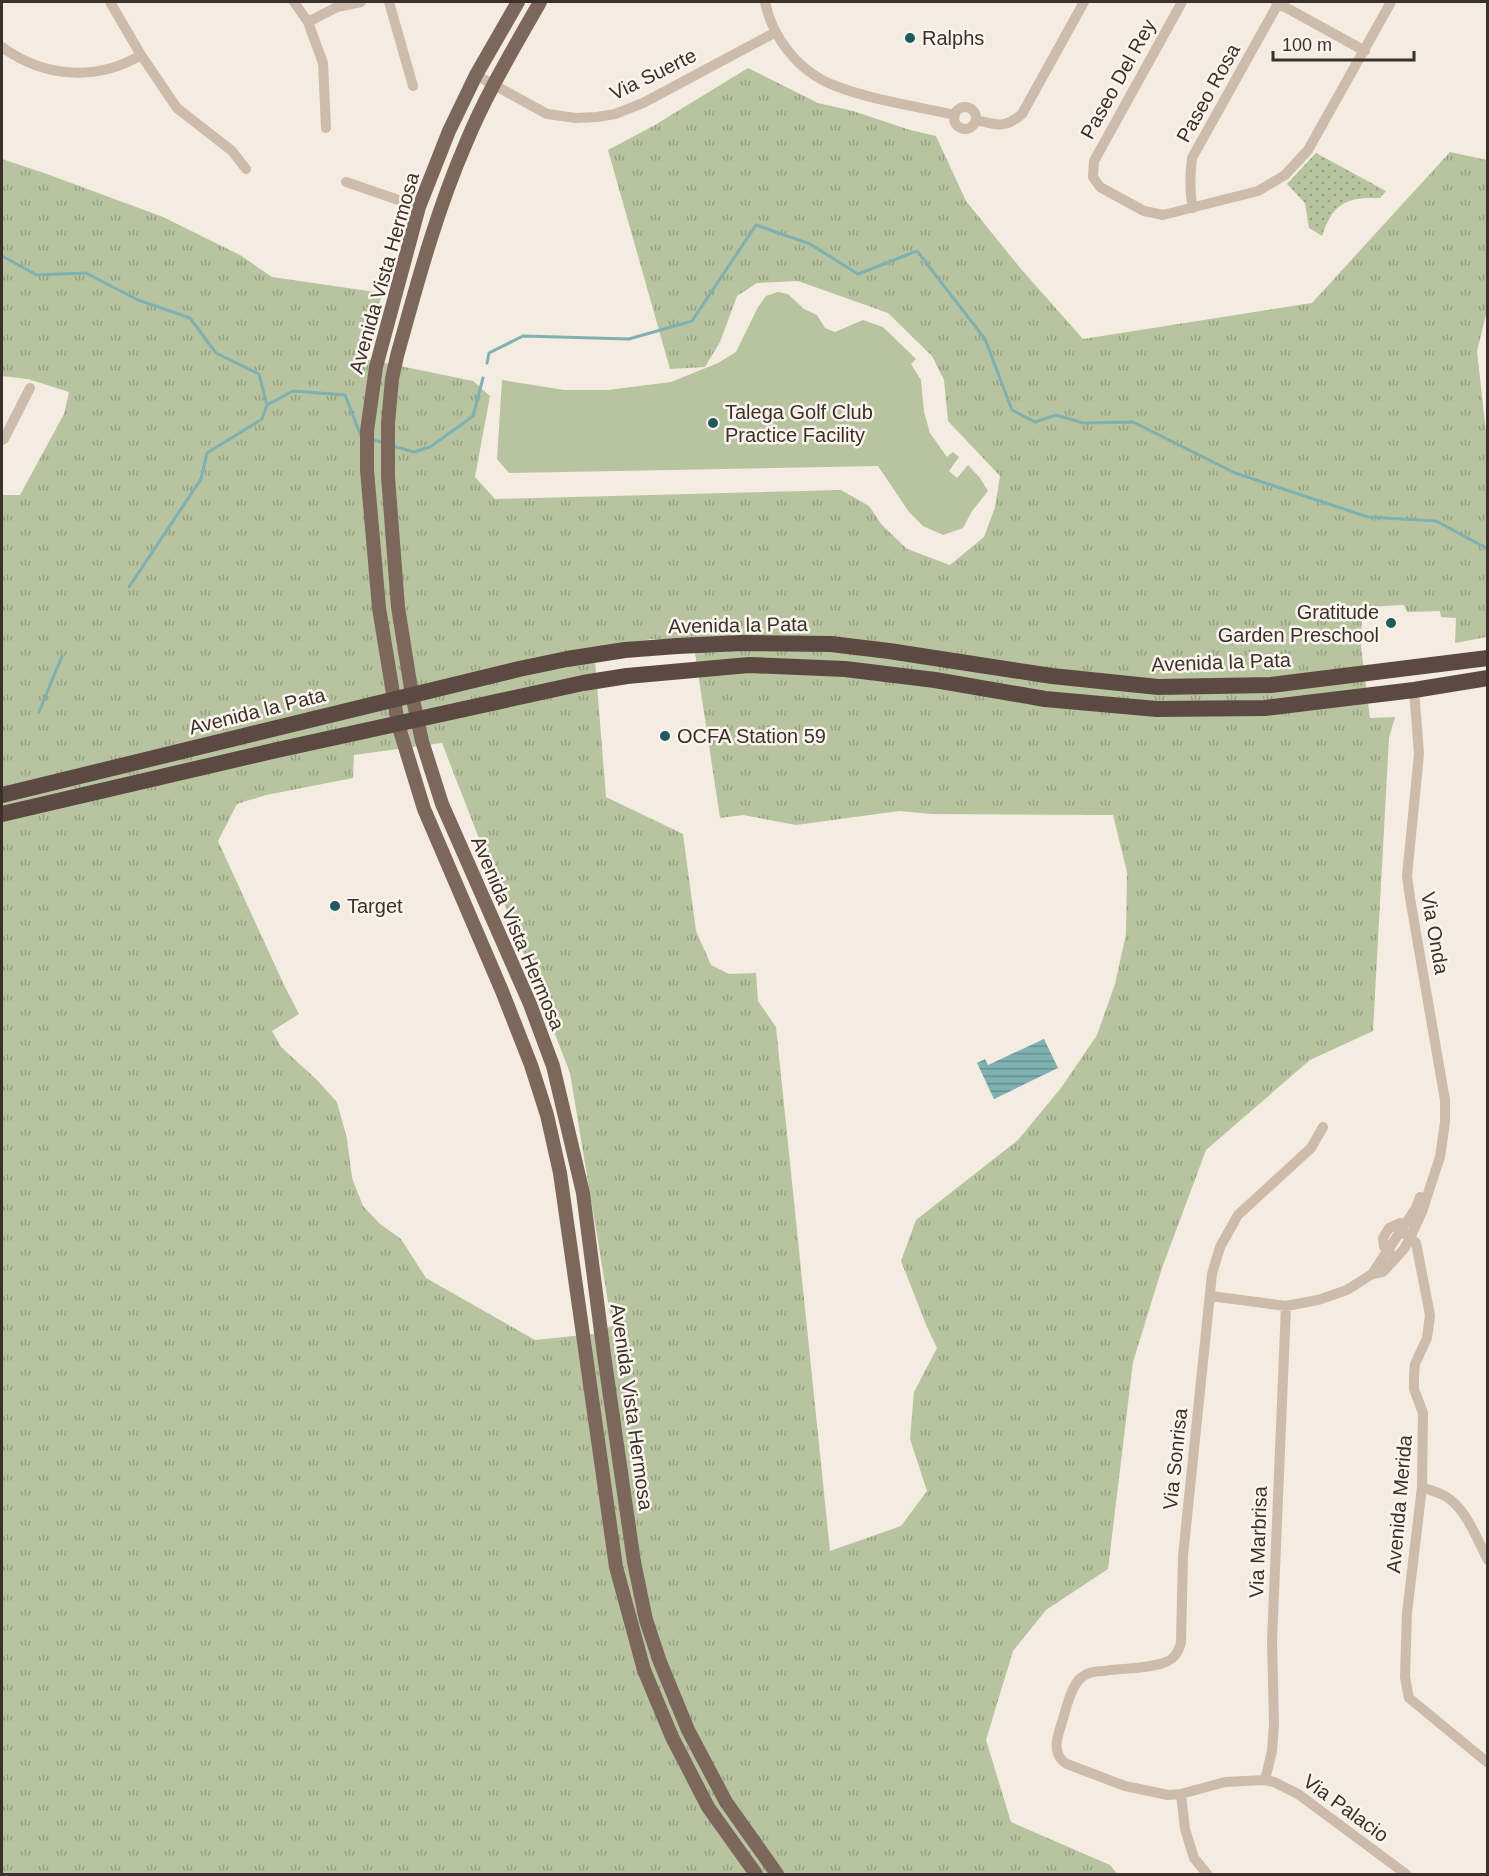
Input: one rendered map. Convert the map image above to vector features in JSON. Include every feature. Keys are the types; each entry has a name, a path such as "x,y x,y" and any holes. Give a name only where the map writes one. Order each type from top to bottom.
{"highway":[{"name":"Avenida la Pata","path":"2,795 393,699 567,659 637,649 742,643 831,644 1052,676 1158,687 1271,685 1488,658"},
{"path":"1414,690 1419,677 1444,674 1446,663"},
{"name":"Avenida la Pata","path":"2,814 277,750 605,678 749,665 845,669 935,680 1045,699 1157,709 1265,708 1414,690 1488,678"}],"main road":[{"name":"Avenida Vista Hermosa","path":"518,2 476,75 448,131 419,207 376,367 368,431 367,470 379,608 398,724 424,809 502,991 531,1065 547,1115 560,1173 616,1567 644,1670 672,1737 708,1807 756,1875"},
{"name":"Avenida Vista Hermosa","path":"540,2 466,141 438,214 392,379 388,423 388,477 398,607 417,720 442,804 530,1004 553,1066 583,1193 634,1562 646,1620 660,1662 688,1730 726,1802 777,1875"}],"street":[{"path":"110,2 141,55 177,108 232,151 246,169"},
{"path":"294,2 308,22 322,63 326,128"},
{"path":"308,22 337,7 361,2"},
{"path":"389,2 412,86"},
{"path":"765,2 768,17 781,43 804,68 831,84 955,115 963,108 970,108 975,113 976,120 998,125 1012,123 1022,114 1084,2"},
{"name":"Paseo Del Rey","path":"1182,2 1094,161 1093,177 1100,187 1144,210 1163,215 1193,208"},
{"path":"1278,2 1365,51"},
{"name":"Paseo Rosa","path":"1193,208 1190,196 1192,158 1278,2"},
{"path":"1193,208 1258,191 1285,175 1308,150 1391,2"},
{"name":"Via Suerte","path":"476,75 547,114 576,118 597,117 615,114 643,103 776,32"},
{"path":"2,47 35,66 56,72 101,71 126,64 141,55"},
{"path":"346,182 419,207"},
{"path":"2,440 30,387"},
{"path":"2,417 14,420"},
{"name":"Via Onda","path":"1211,1296 1286,1306 1318,1300 1347,1290 1372,1274 1383,1272 1398,1257 1422,1212 1440,1157 1445,1122 1445,1100 1407,876 1419,753 1414,690"},
{"name":"Via Sonrisa","path":"1057,1753 1057,1738 1074,1687 1082,1677 1094,1672 1169,1661 1178,1652 1181,1643 1183,1556 1212,1274 1220,1247 1238,1215 1311,1148 1323,1127"},
{"name":"Via Onda","path":"1372,1274 1397,1228 1416,1208 1424,1188 1432,1180"},
{"path":"1397,1228 1410,1238"},
{"name":"Avenida Merida","path":"1410,1238 1416,1243 1430,1316 1427,1338 1415,1364 1414,1376 1414,1389 1423,1413 1422,1487 1407,1612 1405,1677 1409,1698 1488,1763"},
{"path":"1387,1250 1398,1257"},
{"name":"Via Marbrisa","path":"1265,1780 1272,1751 1274,1724 1272,1641 1286,1306"},
{"path":"1422,1487 1445,1496 1456,1506 1465,1516 1488,1560"},
{"name":"Via Palacio","path":"1057,1753 1060,1759 1067,1764 1125,1786 1168,1795 1181,1794 1225,1782 1265,1780 1274,1782 1299,1794 1407,1875"},
{"path":"1181,1794 1185,1829 1194,1858 1207,1875"}],"green space":[{"path":"748,68 818,103 936,136 966,201 1021,269 1083,339 1312,303 1450,152 1487,160 1487,311 1477,351 1488,450 1487,637 1455,643 1456,618 1441,617 1440,611 1407,612 1404,605 1362,607 1361,647 1370,718 1395,717 1389,738 1373,1031 1310,1060 1206,1150 1162,1268 1133,1362 1108,1569 1046,1610 1013,1651 986,1740 1011,1822 1110,1865 1117,1874 2,1874 2,495 20,495 64,414 69,392 28,379 2,376 2,159 163,217 240,255 272,277 382,293 366,359 473,381 490,396 475,477 495,499 841,490 869,506 882,525 907,549 950,565 984,537 995,507 1000,476 948,421 944,380 932,356 888,313 798,281 757,283 737,296 720,342 705,367 670,369 608,150 655,125","holes":["652,639 693,640 720,818 743,815 796,825 899,811 932,814 1113,815 1127,872 1126,934 1115,984 1097,1035 1061,1088 1018,1140 916,1220 901,1261 937,1348 914,1392 910,1439 927,1491 901,1526 830,1551 776,1027 758,1001 756,973 729,974 711,965 696,931 683,834 606,797 594,648","442,743 570,1073 612,1326 593,1334 535,1340 426,1278 401,1239 380,1224 363,1206 352,1178 347,1139 337,1102 281,1047 272,1031 299,1014 218,841 237,804 266,795 353,778 354,755"]},
{"path":"1316,153 1386,191 1380,198 1358,199 1342,204 1331,216 1322,236 1309,228 1305,203 1287,184"},
{"name":"Talega Golf Club Practice Facility","path":"778,292 788,294 804,309 817,315 825,328 835,332 863,320 883,327 916,359 911,364 921,380 924,412 930,433 947,457 953,452 959,457 949,471 957,478 968,465 988,491 972,511 963,528 943,535 923,526 909,512 878,466 509,473 497,459 502,380 564,390 608,390 671,382 718,363 736,352 758,307 766,296"}],"water":[{"path":"1044,1039 1058,1068 994,1099 977,1063 985,1059 988,1065"}],"waterway":[{"path":"487,363 489,353 523,336 629,339 692,321 756,225 810,244 858,274 917,251 985,339 1012,410 1035,422 1056,415 1083,423 1133,422 1235,473 1368,517 1436,521 1488,549"},
{"path":"2,256 37,275 86,273 138,300 190,318 216,353 259,374 267,405 293,391 345,395 361,436"},
{"path":"393,446 414,452 430,447 473,416 483,378"},
{"path":"129,587 201,479 207,453 262,419 267,405"},
{"path":"370,439 384,443"},
{"path":"39,712 62,656"}],"place":[{"name":"Ralphs","path":"910,38"},
{"name":"Talega Golf Club Practice Facility","path":"713,423"},
{"name":"Gratitude Garden Preschool","path":"1391,623"},
{"name":"OCFA Station 59","path":"665,736"},
{"name":"Target","path":"335,906"}]}
